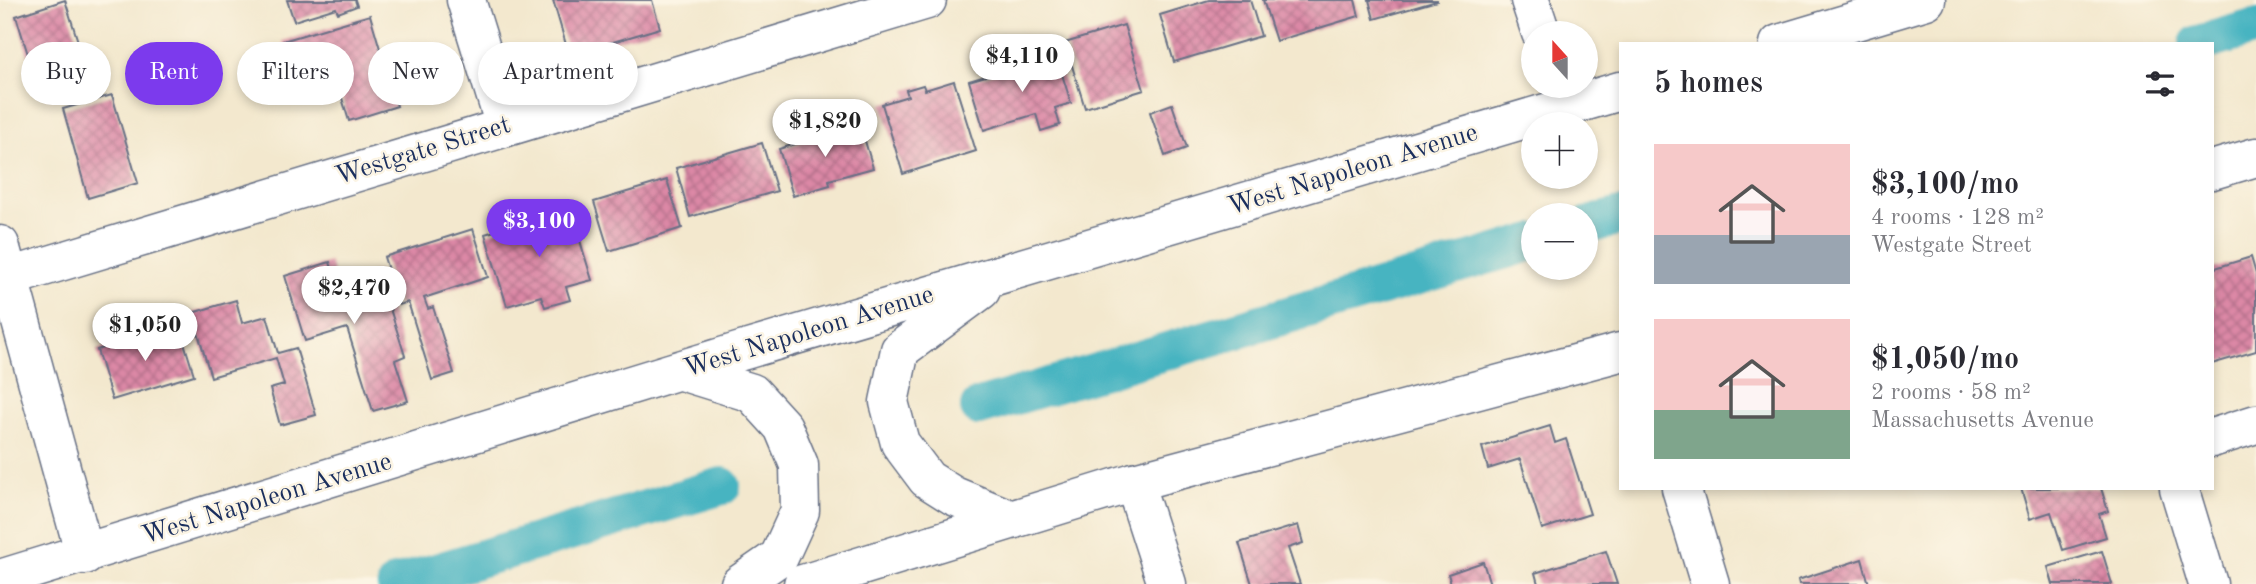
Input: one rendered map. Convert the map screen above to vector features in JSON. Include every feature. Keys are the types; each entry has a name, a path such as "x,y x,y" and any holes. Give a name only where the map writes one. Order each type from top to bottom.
{"main road":[{"path":"466,0 505,127"},
{"name":"Westgate Street","path":"3,267 505,127 927,0"},
{"path":"1530,0 1537,21"},
{"path":"1786,42 1926,0"},
{"name":"West Napoleon Avenue","path":"1598,93 1619,91"},
{"name":"West Napoleon Avenue","path":"0,579 1002,274 1556,98"},
{"path":"2214,169 2256,157"},
{"path":"3,267 85,555"},
{"path":"1002,274 900,350 889,402 900,443 927,479 954,496 1012,520"},
{"path":"803,584 1134,482 1619,352"},
{"path":"681,371 752,393 783,427 799,465 800,511 779,557 740,584"},
{"path":"2214,437 2256,424"},
{"path":"1134,482 1167,584"},
{"path":"1682,490 1710,584"},
{"path":"2180,490 2208,584"}],"building":[{"path":"65,0 78,42 24,42 16,16"},
{"path":"287,0 355,0 357,6 338,13 336,8 294,21"},
{"path":"553,0 652,0 660,28 613,42 565,42"},
{"path":"1209,0 1250,0 1261,36 1174,62 1160,15"},
{"path":"1263,0 1355,0 1359,16 1276,41"},
{"path":"1369,0 1437,0 1437,1 1374,19"},
{"path":"370,15 378,42 368,42 368,105 397,106 349,121 344,105 354,105 354,42 283,41"},
{"path":"1124,25 1144,90 1085,108 1065,43"},
{"path":"1056,55 1071,103 1055,108 1060,125 1041,131 1036,114 984,130 969,81"},
{"path":"954,81 976,151 903,174 882,104 908,96 906,90 923,85 925,90"},
{"path":"111,95 138,183 88,198 63,109 77,105 111,105"},
{"path":"1172,104 1187,148 1165,156 1150,112"},
{"path":"860,124 873,168 829,180 830,185 793,196 779,149"},
{"path":"762,143 777,191 690,217 676,168"},
{"path":"667,180 682,228 609,251 594,202"},
{"path":"570,208 592,280 566,287 570,300 545,307 541,296 507,306 485,234"},
{"path":"473,229 488,277 424,298 428,309 433,307 454,373 432,380 408,302 399,305 384,257"},
{"path":"2251,257 2256,274 2256,351 2214,363 2215,305 2214,268"},
{"path":"330,262 337,285 378,271 405,356 395,360 408,401 373,411 347,328 305,341 285,276"},
{"path":"236,300 242,323 267,316 278,353 296,348 316,415 280,425 270,389 284,385 276,358 211,377 192,313"},
{"path":"179,326 194,375 112,400 97,350"},
{"path":"1550,426 1555,443 1566,439 1590,514 1542,529 1520,459 1488,469 1482,447"},
{"path":"2022,490 2102,490 2108,511 2099,514 2106,537 2063,550 2051,512 2030,519"},
{"path":"1298,525 1303,543 1288,548 1300,584 1252,584 1239,543"},
{"path":"1606,551 1617,584 1538,584 1535,573"},
{"path":"2102,551 2112,584 2053,584 2048,567"},
{"path":"1862,559 1869,584 1799,584 1798,580"},
{"path":"1483,562 1490,584 1451,584 1448,574"}],"waterway":[{"path":"2205,42 2256,27"},
{"path":"1598,222 1619,216"},
{"path":"979,407 1521,246"},
{"path":"396,584 722,486"}]}
